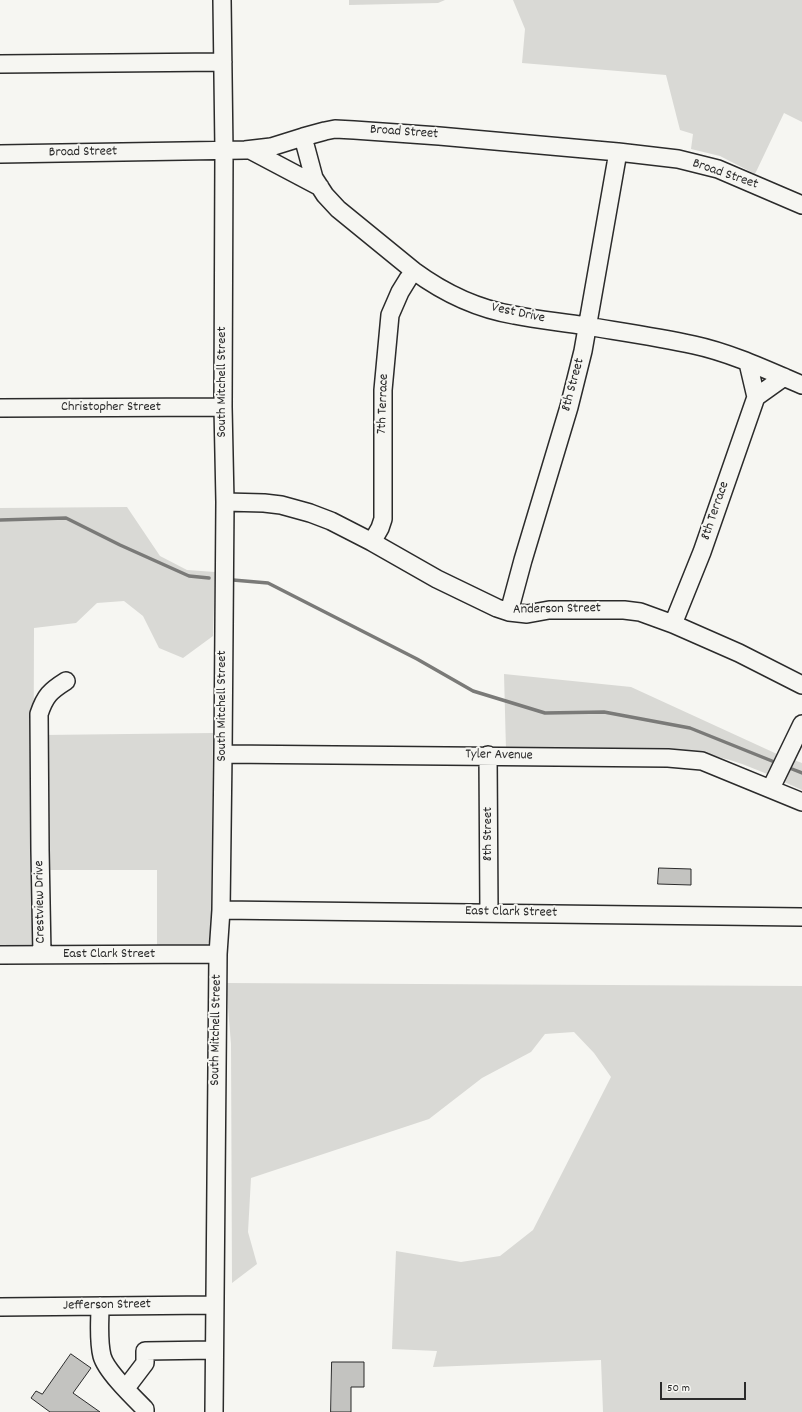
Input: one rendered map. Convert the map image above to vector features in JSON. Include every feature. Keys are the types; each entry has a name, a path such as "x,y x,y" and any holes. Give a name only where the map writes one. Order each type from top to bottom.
{"street":[{"name":"South Mitchell Street","path":"214,1412 218,954 223,754 225,502 223,407 224,62 222,0"},
{"path":"0,64 224,62"},
{"name":"Broad Street","path":"0,154 250,150 271,147 325,131 354,130 618,152 678,159 718,169 802,205"},
{"name":"Vest Drive","path":"303,137 314,178 320,188 338,208 414,271 453,295 474,304 512,315 587,326 695,345 748,363 802,385"},
{"path":"250,150 320,188"},
{"name":"8th Street","path":"509,612 569,407 583,351 618,152"},
{"name":"7th Terrace","path":"372,542 383,519 383,390 390,315 400,292 414,271"},
{"path":"748,363 756,397 784,377"},
{"name":"8th Terrace","path":"673,624 702,552 756,397"},
{"name":"Christopher Street","path":"0,408 223,407"},
{"name":"Anderson Street","path":"225,502 264,502 281,505 331,521 372,542 437,579 496,608 509,612 527,614 548,610 624,610 640,612 673,624 739,653 802,685"},
{"name":"Crestview Drive","path":"42,955 39,714 43,702 52,690 66,681"},
{"path":"802,724 771,788 802,802"},
{"name":"Tyler Avenue","path":"223,754 488,755 668,758 702,761 771,788"},
{"name":"8th Street","path":"488,755 489,913"},
{"name":"East Clark Street","path":"220,910 802,917"},
{"name":"East Clark Street","path":"0,955 218,954"},
{"name":"Jefferson Street","path":"0,1307 214,1305"},
{"path":"100,1306 102,1357 110,1370 145,1409 145,1412"},
{"path":"126,1388 145,1363 145,1351 214,1350"}],"shaded area":[{"path":"349,0 445,0 438,3 349,5"},
{"path":"513,0 802,0 802,122 784,113 755,174 720,156 691,149 693,134 680,130 666,75 522,63 525,29"},
{"path":"127,507 160,556 187,570 215,572 213,636 183,658 159,648 143,616 124,601 97,603 76,623 34,628 33,942 31,947 0,950 0,508"},
{"path":"504,674 631,687 777,754 802,763 802,790 742,764 704,754 506,750"},
{"path":"213,733 211,933 209,942 205,947 157,951 157,870 48,870 43,735"},
{"path":"226,983 802,986 802,1412 603,1412 601,1360 433,1367 437,1351 392,1349 396,1251 461,1262 500,1256 533,1230 611,1077 594,1053 574,1032 545,1034 531,1052 482,1078 429,1119 251,1178 248,1232 257,1264 232,1283 231,1044"}],"building":[{"path":"659,868 691,869 691,885 658,884"},
{"path":"71,1354 91,1368 73,1393 100,1412 50,1412 31,1398 36,1391 42,1394"},
{"path":"332,1362 364,1362 364,1387 351,1387 351,1412 331,1412"}],"waterway":[{"path":"0,520 66,518 120,545 189,576 209,578"},
{"path":"233,580 268,583 417,659 473,691 545,713 604,712 690,728 772,761"},
{"path":"792,769 802,773"}]}
